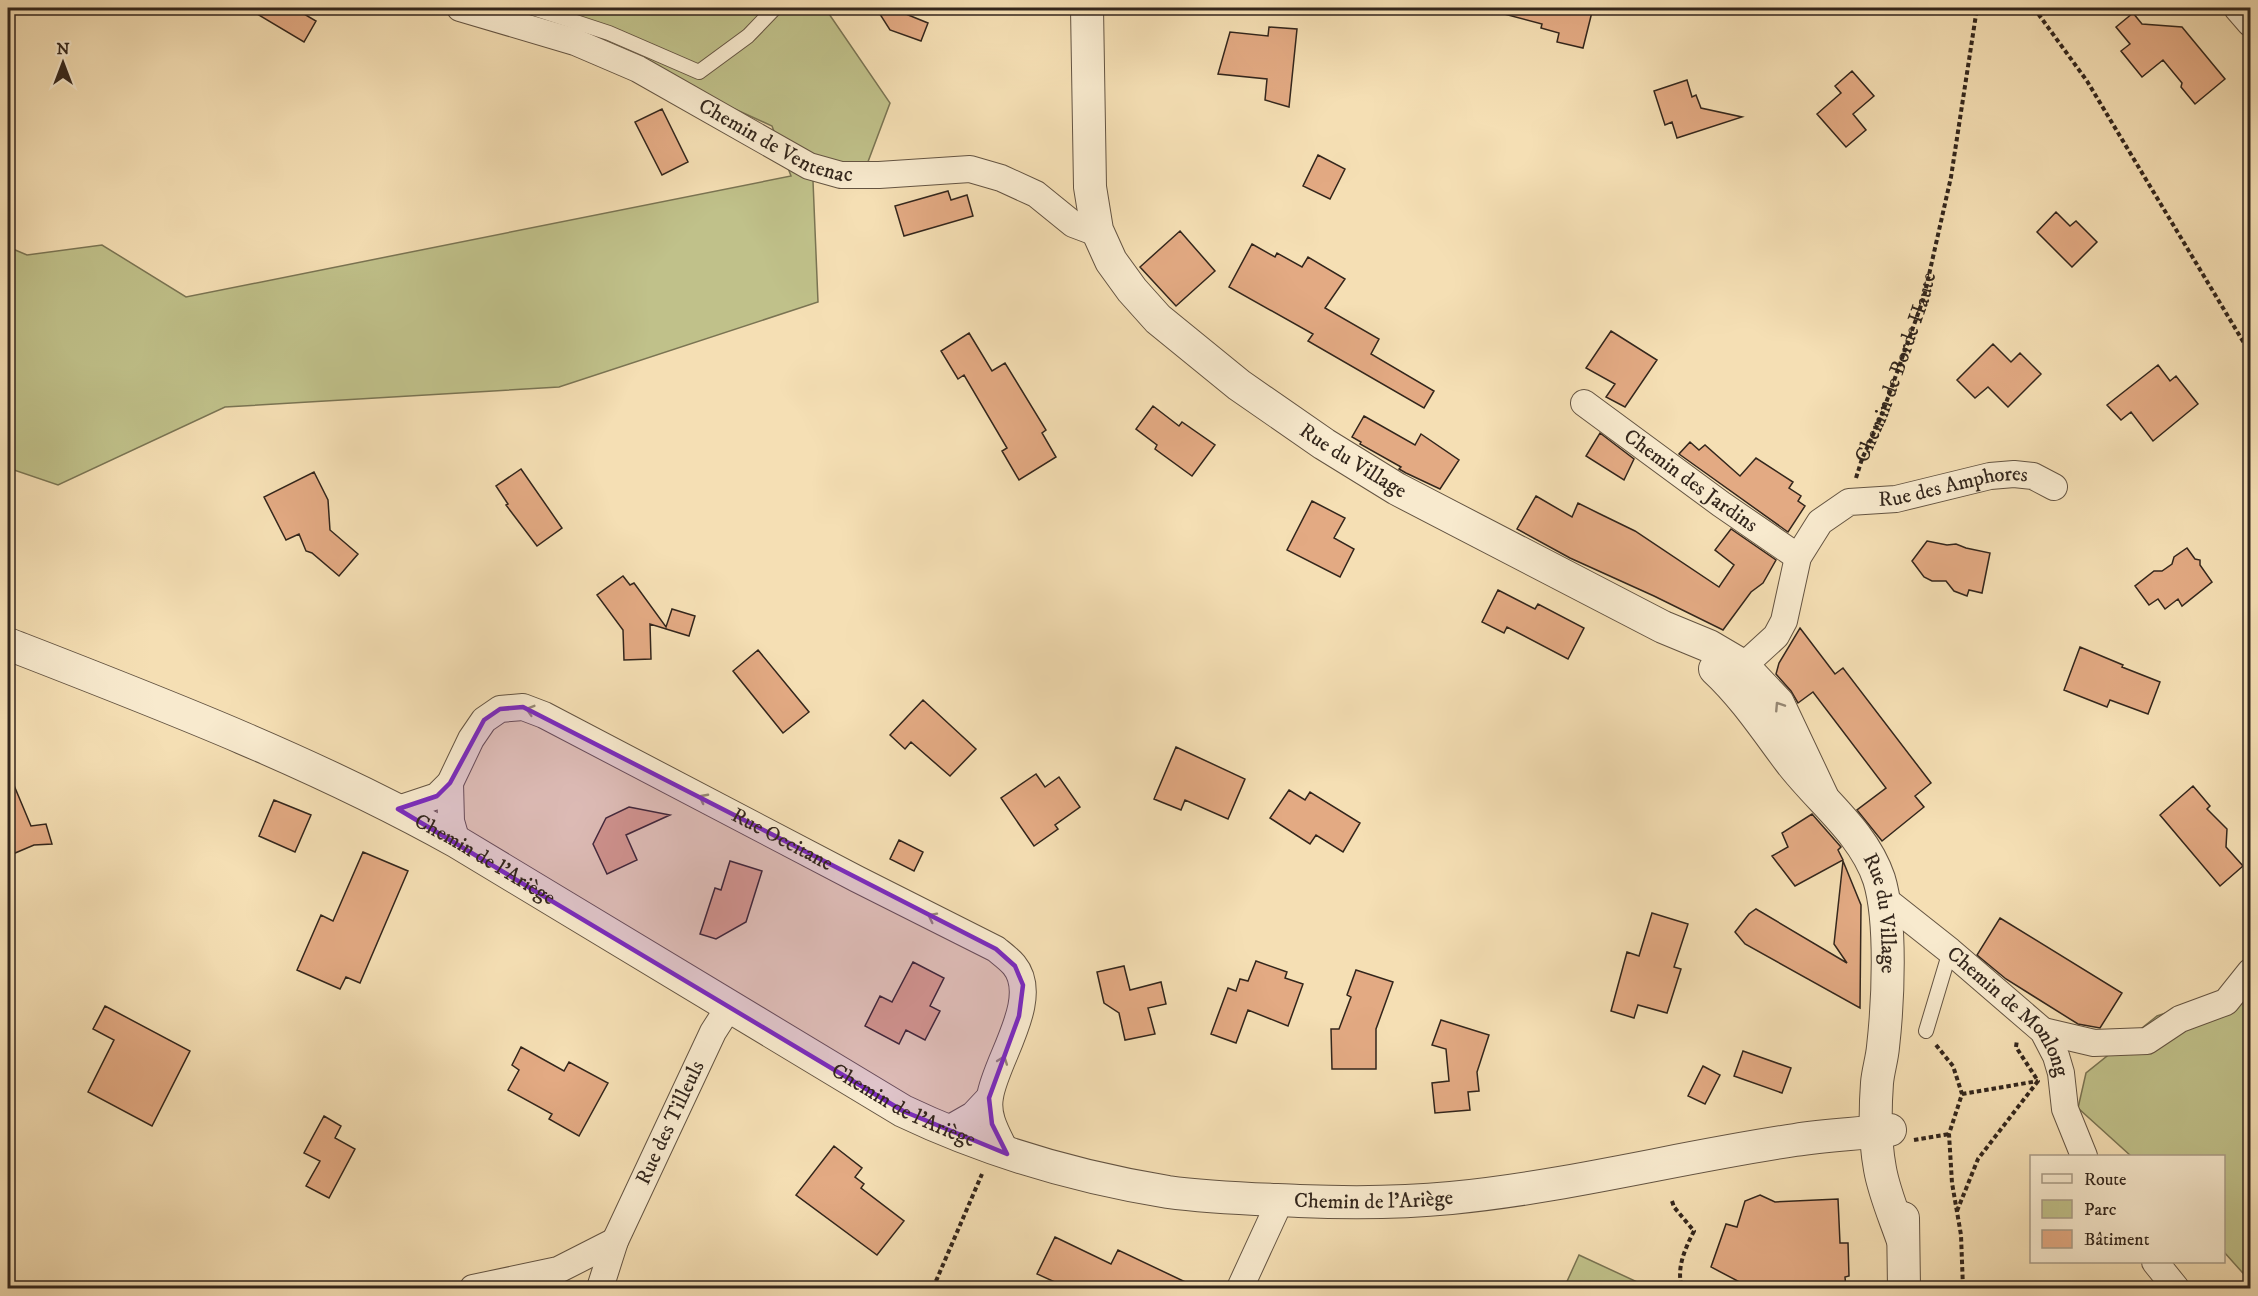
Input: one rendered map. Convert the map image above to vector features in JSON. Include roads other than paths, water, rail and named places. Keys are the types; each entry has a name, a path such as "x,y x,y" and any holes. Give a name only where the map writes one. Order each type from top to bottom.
{"street":[{"name":"Chemin de Ventenac","path":"460,8 575,42 638,69 809,166 842,175 970,170 1001,178 1036,194 1073,224 1089,230 1097,230"},
{"name":"Rue du Village","path":"1087,8 1090,187 1097,230 1111,261 1145,305 1158,319 1239,385 1324,444 1397,489 1663,627 1701,656 1735,673 1754,710 1790,762 1822,796 1856,838 1871,862 1879,880 1883,898 1887,965 1883,1047 1877,1081 1894,1134 1880,1169 1902,1238 1904,1288"},
{"path":"2237,8 2250,23"},
{"name":"Chemin des Jardins","path":"1584,403 1720,504 1798,557"},
{"name":"Rue des Amphores","path":"1798,557 1820,522 1849,502 1896,500 1990,476 2014,474 2033,476 2054,487"},
{"path":"1735,673 1776,636 1784,621 1798,557"},
{"name":"Chemin de l'Ariège","path":"8,644 278,753 398,809 457,842 903,1111 945,1131 999,1151 1093,1177 1168,1192 1276,1200 1393,1202 1452,1198 1526,1187 1794,1140 1853,1132 1894,1134"},
{"name":"Rue Occitane","path":"457,842 451,821 450,783 471,739 484,720 500,709 523,707 544,715 996,949 1015,966 1023,986 1019,1016 989,1098 973,1115 945,1131"},
{"path":"398,809 436,796 450,783"},
{"name":"Chemin de Monlong","path":"1883,898 1950,951 2043,1031 2056,1056 2061,1073 2065,1109 2084,1155"},
{"path":"2043,1031 2094,1043 2147,1041 2180,1019 2226,1002 2250,972"},
{"name":"Rue des Tilleuls","path":"600,1288 615,1241 713,1032 729,1007"},
{"name":"Rue Occitane","path":"989,1098 992,1124 999,1151"},
{"path":"1240,1288 1275,1212 1276,1200"},
{"path":"473,1288 565,1280 615,1241"},
{"path":"2156,1263 2176,1288"}],"lane":[{"path":"532,8 609,33 699,72 748,36 775,8"},
{"path":"1926,1031 1950,951"}]}
